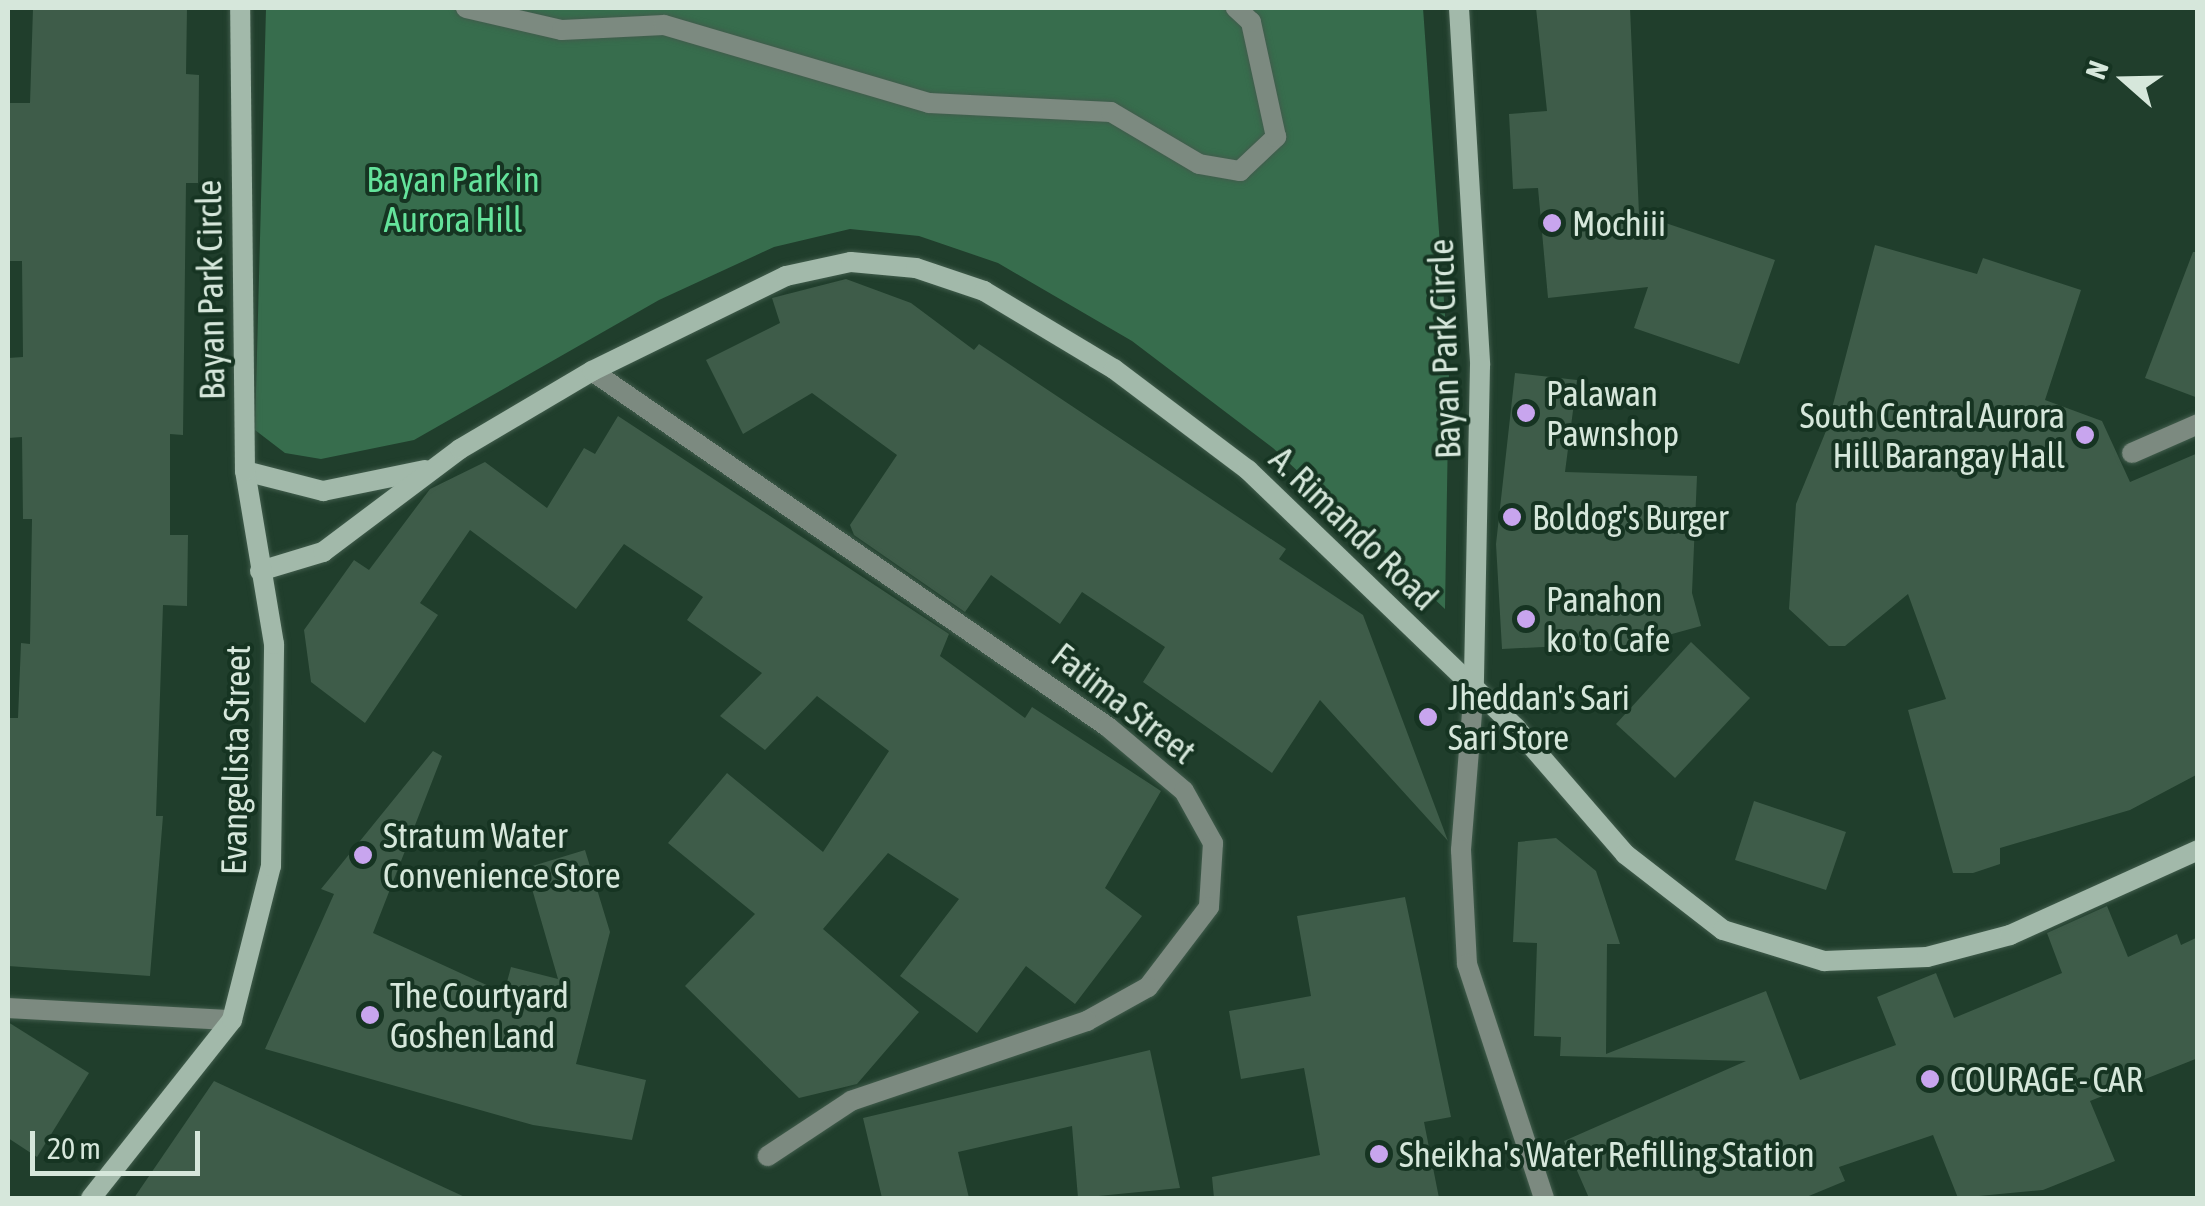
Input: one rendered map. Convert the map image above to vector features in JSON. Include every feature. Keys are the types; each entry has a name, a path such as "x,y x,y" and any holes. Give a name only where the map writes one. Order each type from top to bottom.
{"main road":[{"name":"Bayan Park Circle","path":"240,8 244,471 260,571"},
{"name":"Bayan Park Circle","path":"1460,8 1480,365 1474,688"},
{"name":"A. Rimando Road","path":"260,571 365,528 427,470 592,371 786,276 851,262 916,268 984,291 1114,369 1248,470 1474,688 1676,902 1723,930 1824,961 1879,965 2010,934 2198,850"},
{"name":"A. Rimando Road","path":"244,471 323,491 427,470"},
{"name":"Evangelista Street","path":"90,1198 232,1020 271,866 274,644 260,571"}],"street":[{"path":"466,8 562,30 664,25 929,103 1111,112 1199,164 1240,171 1276,137 1251,22 1236,8"},
{"name":"Fatima Street","path":"592,371 1108,727 1184,790 1214,843 1209,907 1148,987 1086,1021 851,1101 768,1156"},
{"path":"2132,453 2198,424"},
{"path":"1474,688 1461,850 1466,964 1544,1198"},
{"path":"8,1008 232,1020"}],"green space":[{"name":"Bayan Park in Aurora Hill","path":"266,8 1423,8 1449,371 1445,609 1273,448 1132,341 998,263 919,236 850,229 774,247 659,300 414,440 321,459 285,453 255,430"}],"building":[{"path":"33,8 187,8 186,74 199,75 198,183 186,183 183,435 170,434 170,535 188,535 187,606 163,605 156,816 163,816 150,976 8,966 8,718 18,718 21,643 30,644 32,519 23,519 22,437 8,438 8,358 23,357 22,261 8,261 8,103 30,103"},
{"path":"1536,8 1630,8 1639,214 1775,260 1739,364 1634,328 1648,287 1548,298 1538,188 1513,189 1509,114 1547,111"},
{"path":"1875,245 1977,274 1983,258 2081,290 2045,400 2102,421 2130,482 2198,453 2198,774 2130,810 2000,848 2000,864 1973,873 1953,873 1908,710 1946,699 1908,594 1845,646 1829,646 1789,609 1796,504 1826,431"},
{"path":"2193,252 2198,252 2198,398 2145,378"},
{"path":"846,279 911,303 974,350 979,344 1286,549 1279,559 1363,615 1448,841 1320,700 1272,773 1143,682 1165,647 1082,592 1060,624 991,575 965,612 854,535 850,525 897,455 812,393 743,434 706,360 780,323 772,298"},
{"path":"1515,373 1577,380 1565,472 1697,476 1692,593 1701,626 1603,653 1600,644 1502,649 1496,544"},
{"path":"618,416 949,634 940,656 1025,718 1032,707 1161,791 1105,888 1142,916 1075,1004 1026,966 977,1033 900,976 959,899 888,853 823,929 919,1012 857,1084 799,1098 685,986 755,914 668,843 727,773 823,852 889,751 817,696 765,750 720,716 762,673 687,620 703,597 624,544 576,609 470,530 420,603 438,615 365,723 311,682 304,630 354,560 369,570 430,489 485,462 547,508 584,448 595,454"},
{"path":"1691,642 1750,698 1675,778 1616,724"},
{"path":"433,751 442,756 373,933 504,993 511,967 558,979 526,868 585,850 610,932 576,1064 646,1080 632,1140 533,1125 265,1049 334,894 321,889"},
{"path":"1754,801 1846,832 1826,890 1735,860"},
{"path":"1556,838 1596,871 1620,944 1607,944 1606,1054 1766,991 1800,1080 1896,1045 1877,997 1936,973 1954,1018 2062,973 2047,933 2107,906 2128,957 2177,934 2181,945 2198,937 2198,1058 2090,1101 2115,1161 2043,1190 1958,1198 1933,1135 1839,1167 1845,1181 1804,1198 1589,1198 1564,1141 1746,1061 1560,1056 1561,1037 1534,1036 1537,943 1513,942 1518,842"},
{"path":"1405,897 1451,1117 1424,1122 1439,1198 1214,1198 1212,1177 1320,1155 1304,1068 1241,1079 1229,1011 1311,996 1297,916"},
{"path":"8,1022 89,1073 37,1157 8,1138"},
{"path":"1150,1050 1180,1188 1078,1198 1072,1126 958,1152 969,1198 882,1198 863,1118"},
{"path":"214,1081 467,1198 134,1198"}],"place":[{"name":"Mochiii","path":"1552,223"},
{"name":"Palawan Pawnshop","path":"1526,413"},
{"name":"South Central Aurora Hill Barangay Hall","path":"2085,435"},
{"name":"Boldog's Burger","path":"1512,517"},
{"name":"Panahon ko to Cafe","path":"1526,619"},
{"name":"Jheddan's Sari Sari Store","path":"1428,717"},
{"name":"Stratum Water Convenience Store","path":"363,855"},
{"name":"The Courtyard Goshen Land","path":"370,1015"},
{"name":"COURAGE - CAR","path":"1930,1079"},
{"name":"Sheikha's Water Refilling Station","path":"1379,1154"}]}
